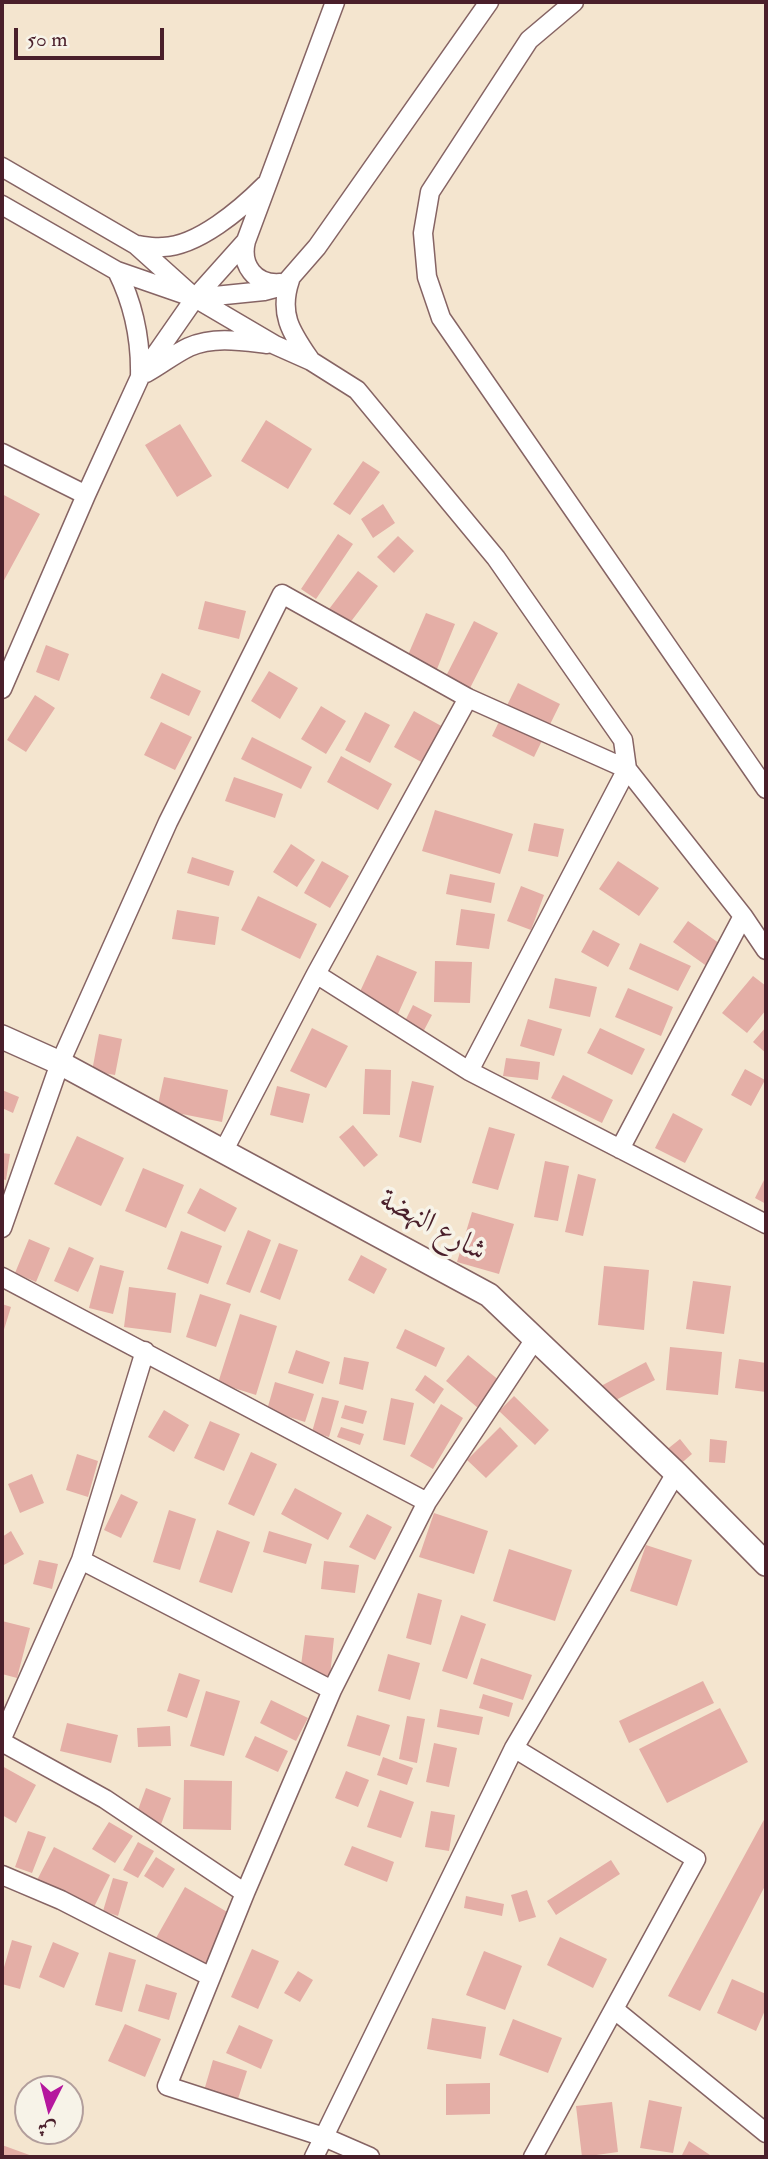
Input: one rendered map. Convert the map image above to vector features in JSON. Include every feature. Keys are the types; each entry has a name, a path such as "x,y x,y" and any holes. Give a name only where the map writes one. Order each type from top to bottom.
{"street":[{"path":"290,280 272,284 254,276 245,260 246,241 335,2"},
{"path":"2,205 122,274 195,298 264,292 283,286 317,247 489,2"},
{"path":"574,2 529,40 430,192 423,233 427,276 441,318 766,789"},
{"path":"2,167 141,250 195,298 275,345 311,361 356,390 496,558 623,740 627,769 469,1071"},
{"path":"141,250 178,244 197,236 236,211 270,180"},
{"path":"2,688 140,377 195,298 246,241"},
{"path":"122,274 139,273 144,268 141,250"},
{"path":"122,274 136,321 141,353 140,377"},
{"path":"290,280 284,302 288,324 311,361"},
{"path":"140,377 172,356 198,344 226,340 275,345"},
{"path":"2,453 86,495"},
{"path":"2,1228 60,1063 168,822 282,594 468,698 627,769 743,916 766,950"},
{"path":"224,1150 316,974 468,698"},
{"path":"620,1149 743,916"},
{"path":"316,974 469,1071 766,1224"},
{"name":"شارع النهضة","path":"2,1037 60,1063 489,1294 676,1473 766,1564"},
{"path":"2,1277 427,1502"},
{"path":"370,2157 324,2137 167,2085 332,1690 427,1502 535,1339"},
{"path":"145,1351 81,1560 2,1740 105,1799 245,1893"},
{"path":"314,2157 513,1748 676,1473"},
{"path":"81,1560 332,1690"},
{"path":"513,1748 696,1859 533,2157"},
{"path":"2,1875 61,1899 211,1977"},
{"path":"615,2010 766,2133"}],"building":[{"path":"266,420 312,449 288,489 241,461"},
{"path":"180,424 212,476 177,497 145,445"},
{"path":"363,461 380,472 350,515 333,504"},
{"path":"2,494 40,514 2,584"},
{"path":"383,504 395,523 373,538 361,519"},
{"path":"338,534 353,544 316,599 301,589"},
{"path":"398,536 414,551 394,573 377,557"},
{"path":"358,571 378,586 346,628 326,613"},
{"path":"205,601 246,611 239,639 198,629"},
{"path":"426,613 455,624 435,674 405,662"},
{"path":"474,621 498,633 467,694 443,682"},
{"path":"46,645 69,654 59,681 36,672"},
{"path":"269,671 298,688 280,719 251,701"},
{"path":"162,673 201,691 189,716 150,698"},
{"path":"518,683 560,704 534,757 492,736"},
{"path":"35,695 55,708 26,752 7,740"},
{"path":"321,706 346,721 326,754 301,739"},
{"path":"414,711 445,728 425,764 394,747"},
{"path":"365,712 390,725 370,763 345,750"},
{"path":"161,722 192,737 175,770 144,755"},
{"path":"252,737 312,767 301,789 241,759"},
{"path":"341,756 392,784 378,810 327,782"},
{"path":"234,777 283,794 275,818 225,801"},
{"path":"435,810 513,834 500,874 422,851"},
{"path":"534,823 564,829 558,857 528,851"},
{"path":"291,844 315,860 297,887 273,872"},
{"path":"192,857 234,871 229,886 187,873"},
{"path":"322,861 349,876 330,908 304,893"},
{"path":"618,861 659,888 639,916 599,889"},
{"path":"450,874 495,883 491,903 446,894"},
{"path":"521,886 544,895 531,930 507,921"},
{"path":"258,896 317,924 300,959 241,930"},
{"path":"461,909 495,914 489,949 456,945"},
{"path":"177,910 219,917 215,945 172,939"},
{"path":"688,921 723,946 708,967 673,942"},
{"path":"593,930 620,944 608,967 581,952"},
{"path":"640,943 691,966 678,991 629,969"},
{"path":"377,955 417,972 397,1016 357,998"},
{"path":"435,961 472,962 470,1003 434,1002"},
{"path":"753,976 766,986 766,1010 747,1033 722,1013"},
{"path":"555,978 597,987 590,1017 549,1008"},
{"path":"628,988 673,1007 661,1036 615,1017"},
{"path":"413,1005 432,1015 422,1034 404,1023"},
{"path":"528,1019 562,1029 554,1056 520,1046"},
{"path":"766,1027 766,1053 753,1042"},
{"path":"312,1028 348,1046 326,1088 290,1071"},
{"path":"600,1028 645,1049 632,1075 587,1053"},
{"path":"99,1034 122,1039 115,1075 92,1071"},
{"path":"506,1058 540,1062 538,1080 503,1076"},
{"path":"365,1069 391,1070 390,1115 363,1114"},
{"path":"745,1069 765,1080 751,1106 731,1095"},
{"path":"563,1075 613,1100 602,1123 551,1098"},
{"path":"164,1077 228,1090 222,1122 157,1109"},
{"path":"412,1081 434,1086 421,1143 399,1137"},
{"path":"277,1086 310,1094 303,1123 270,1115"},
{"path":"2,1090 19,1097 13,1113 2,1108"},
{"path":"673,1113 703,1129 685,1163 655,1148"},
{"path":"353,1125 378,1155 364,1167 339,1137"},
{"path":"489,1127 515,1134 498,1190 472,1183"},
{"path":"77,1136 124,1158 101,1206 54,1184"},
{"path":"2,1153 10,1154 6,1180 2,1179"},
{"path":"545,1161 569,1166 558,1221 534,1217"},
{"path":"143,1168 184,1185 166,1228 125,1211"},
{"path":"578,1174 596,1179 583,1236 565,1232"},
{"path":"766,1176 766,1204 755,1198"},
{"path":"200,1188 237,1208 225,1232 187,1213"},
{"path":"472,1212 514,1224 499,1274 457,1262"},
{"path":"248,1230 271,1240 250,1293 226,1284"},
{"path":"181,1231 222,1246 208,1284 167,1269"},
{"path":"29,1239 50,1248 36,1282 15,1273"},
{"path":"279,1243 298,1250 280,1300 260,1292"},
{"path":"69,1247 94,1258 78,1292 54,1281"},
{"path":"361,1255 387,1269 374,1294 348,1280"},
{"path":"100,1265 124,1271 113,1314 89,1308"},
{"path":"604,1266 649,1270 644,1330 598,1325"},
{"path":"693,1281 731,1286 724,1334 686,1329"},
{"path":"129,1287 176,1293 171,1333 124,1327"},
{"path":"200,1294 231,1304 216,1347 186,1337"},
{"path":"2,1304 11,1307 2,1336"},
{"path":"240,1314 277,1326 256,1395 218,1383"},
{"path":"405,1329 445,1348 436,1367 396,1348"},
{"path":"670,1347 722,1352 718,1395 666,1390"},
{"path":"296,1350 330,1362 323,1384 288,1373"},
{"path":"468,1355 500,1381 478,1408 446,1381"},
{"path":"344,1357 369,1362 363,1390 339,1384"},
{"path":"739,1359 766,1363 766,1392 735,1388"},
{"path":"646,1362 655,1380 610,1403 601,1386"},
{"path":"425,1375 444,1389 434,1404 415,1390"},
{"path":"275,1382 314,1394 305,1422 267,1410"},
{"path":"514,1396 549,1430 535,1445 499,1411"},
{"path":"322,1397 339,1401 329,1437 312,1432"},
{"path":"391,1398 414,1403 405,1445 383,1440"},
{"path":"441,1404 463,1418 433,1469 410,1456"},
{"path":"345,1405 367,1411 363,1424 341,1418"},
{"path":"164,1410 189,1425 174,1452 148,1437"},
{"path":"210,1421 240,1434 224,1471 194,1458"},
{"path":"341,1427 364,1434 360,1445 337,1437"},
{"path":"500,1427 518,1446 486,1478 467,1460"},
{"path":"680,1439 692,1454 678,1466 665,1451"},
{"path":"710,1439 727,1441 725,1463 709,1462"},
{"path":"251,1452 277,1464 254,1516 228,1504"},
{"path":"77,1454 98,1461 88,1497 66,1490"},
{"path":"32,1474 44,1503 20,1513 8,1484"},
{"path":"295,1488 342,1513 328,1540 281,1514"},
{"path":"121,1494 138,1502 121,1538 104,1530"},
{"path":"169,1510 196,1519 180,1570 153,1562"},
{"path":"434,1513 488,1531 474,1574 419,1557"},
{"path":"367,1514 392,1527 375,1560 349,1547"},
{"path":"217,1530 250,1542 232,1593 199,1582"},
{"path":"11,1531 24,1554 2,1566 2,1537"},
{"path":"269,1531 312,1544 306,1564 263,1552"},
{"path":"646,1545 692,1560 677,1606 630,1591"},
{"path":"509,1549 572,1570 555,1621 493,1601"},
{"path":"39,1560 58,1564 52,1589 33,1584"},
{"path":"324,1561 359,1565 355,1593 321,1589"},
{"path":"418,1593 442,1600 431,1645 406,1638"},
{"path":"461,1615 486,1624 467,1679 442,1671"},
{"path":"2,1621 30,1628 17,1678 2,1674"},
{"path":"305,1635 334,1638 330,1676 300,1673"},
{"path":"388,1654 420,1663 410,1700 378,1691"},
{"path":"481,1658 532,1675 523,1700 473,1684"},
{"path":"179,1673 200,1680 187,1718 167,1711"},
{"path":"703,1681 714,1703 629,1743 619,1721"},
{"path":"206,1691 240,1701 224,1756 190,1746"},
{"path":"483,1694 513,1703 509,1717 479,1708"},
{"path":"271,1700 308,1718 296,1741 260,1723"},
{"path":"720,1708 748,1762 667,1803 639,1749"},
{"path":"440,1709 483,1717 479,1735 437,1727"},
{"path":"357,1715 390,1725 380,1756 347,1746"},
{"path":"407,1716 425,1719 417,1763 399,1759"},
{"path":"67,1723 118,1735 111,1763 60,1751"},
{"path":"170,1726 171,1746 138,1747 137,1728"},
{"path":"255,1736 288,1751 278,1772 245,1757"},
{"path":"434,1743 457,1748 449,1787 426,1782"},
{"path":"383,1757 413,1768 407,1785 377,1775"},
{"path":"2,1766 36,1785 16,1823 2,1815"},
{"path":"346,1771 369,1780 358,1807 335,1798"},
{"path":"184,1780 232,1781 231,1830 183,1829"},
{"path":"146,1788 171,1798 160,1827 135,1818"},
{"path":"380,1790 414,1802 401,1838 367,1827"},
{"path":"431,1811 455,1815 449,1851 425,1847"},
{"path":"766,1816 766,1884 700,2011 668,1996"},
{"path":"109,1822 133,1836 115,1863 92,1849"},
{"path":"28,1831 46,1837 32,1873 15,1867"},
{"path":"138,1842 154,1851 138,1878 123,1870"},
{"path":"352,1846 394,1862 387,1882 344,1865"},
{"path":"54,1847 110,1875 92,1911 35,1884"},
{"path":"156,1857 175,1869 163,1888 144,1876"},
{"path":"611,1860 620,1874 556,1915 547,1901"},
{"path":"113,1878 128,1882 118,1916 103,1911"},
{"path":"185,1887 234,1916 205,1966 156,1938"},
{"path":"527,1890 536,1917 519,1922 511,1895"},
{"path":"466,1896 504,1904 502,1916 464,1908"},
{"path":"560,1937 607,1959 593,1988 547,1965"},
{"path":"12,1940 32,1946 20,1989 2,1984 2,1974"},
{"path":"53,1942 79,1953 64,1988 39,1977"},
{"path":"252,1949 279,1961 258,2009 231,1997"},
{"path":"484,1951 522,1966 505,2010 466,1995"},
{"path":"109,1952 136,1960 122,2012 95,2005"},
{"path":"298,1971 313,1980 300,2002 284,1993"},
{"path":"732,1979 766,1994 766,2008 756,2031 717,2013"},
{"path":"146,1984 177,1993 169,2020 138,2011"},
{"path":"432,2018 486,2027 481,2059 427,2049"},
{"path":"513,2019 562,2038 548,2073 499,2055"},
{"path":"125,2024 161,2039 145,2077 108,2061"},
{"path":"239,2025 273,2040 261,2069 226,2053"},
{"path":"213,2060 247,2071 236,2105 203,2094"},
{"path":"490,2083 490,2114 446,2115 446,2084"},
{"path":"649,2100 682,2107 673,2153 640,2148"},
{"path":"612,2102 618,2152 582,2157 576,2106"},
{"path":"689,2141 713,2157 681,2157"},
{"path":"2,2145 35,2157 2,2157"}]}
